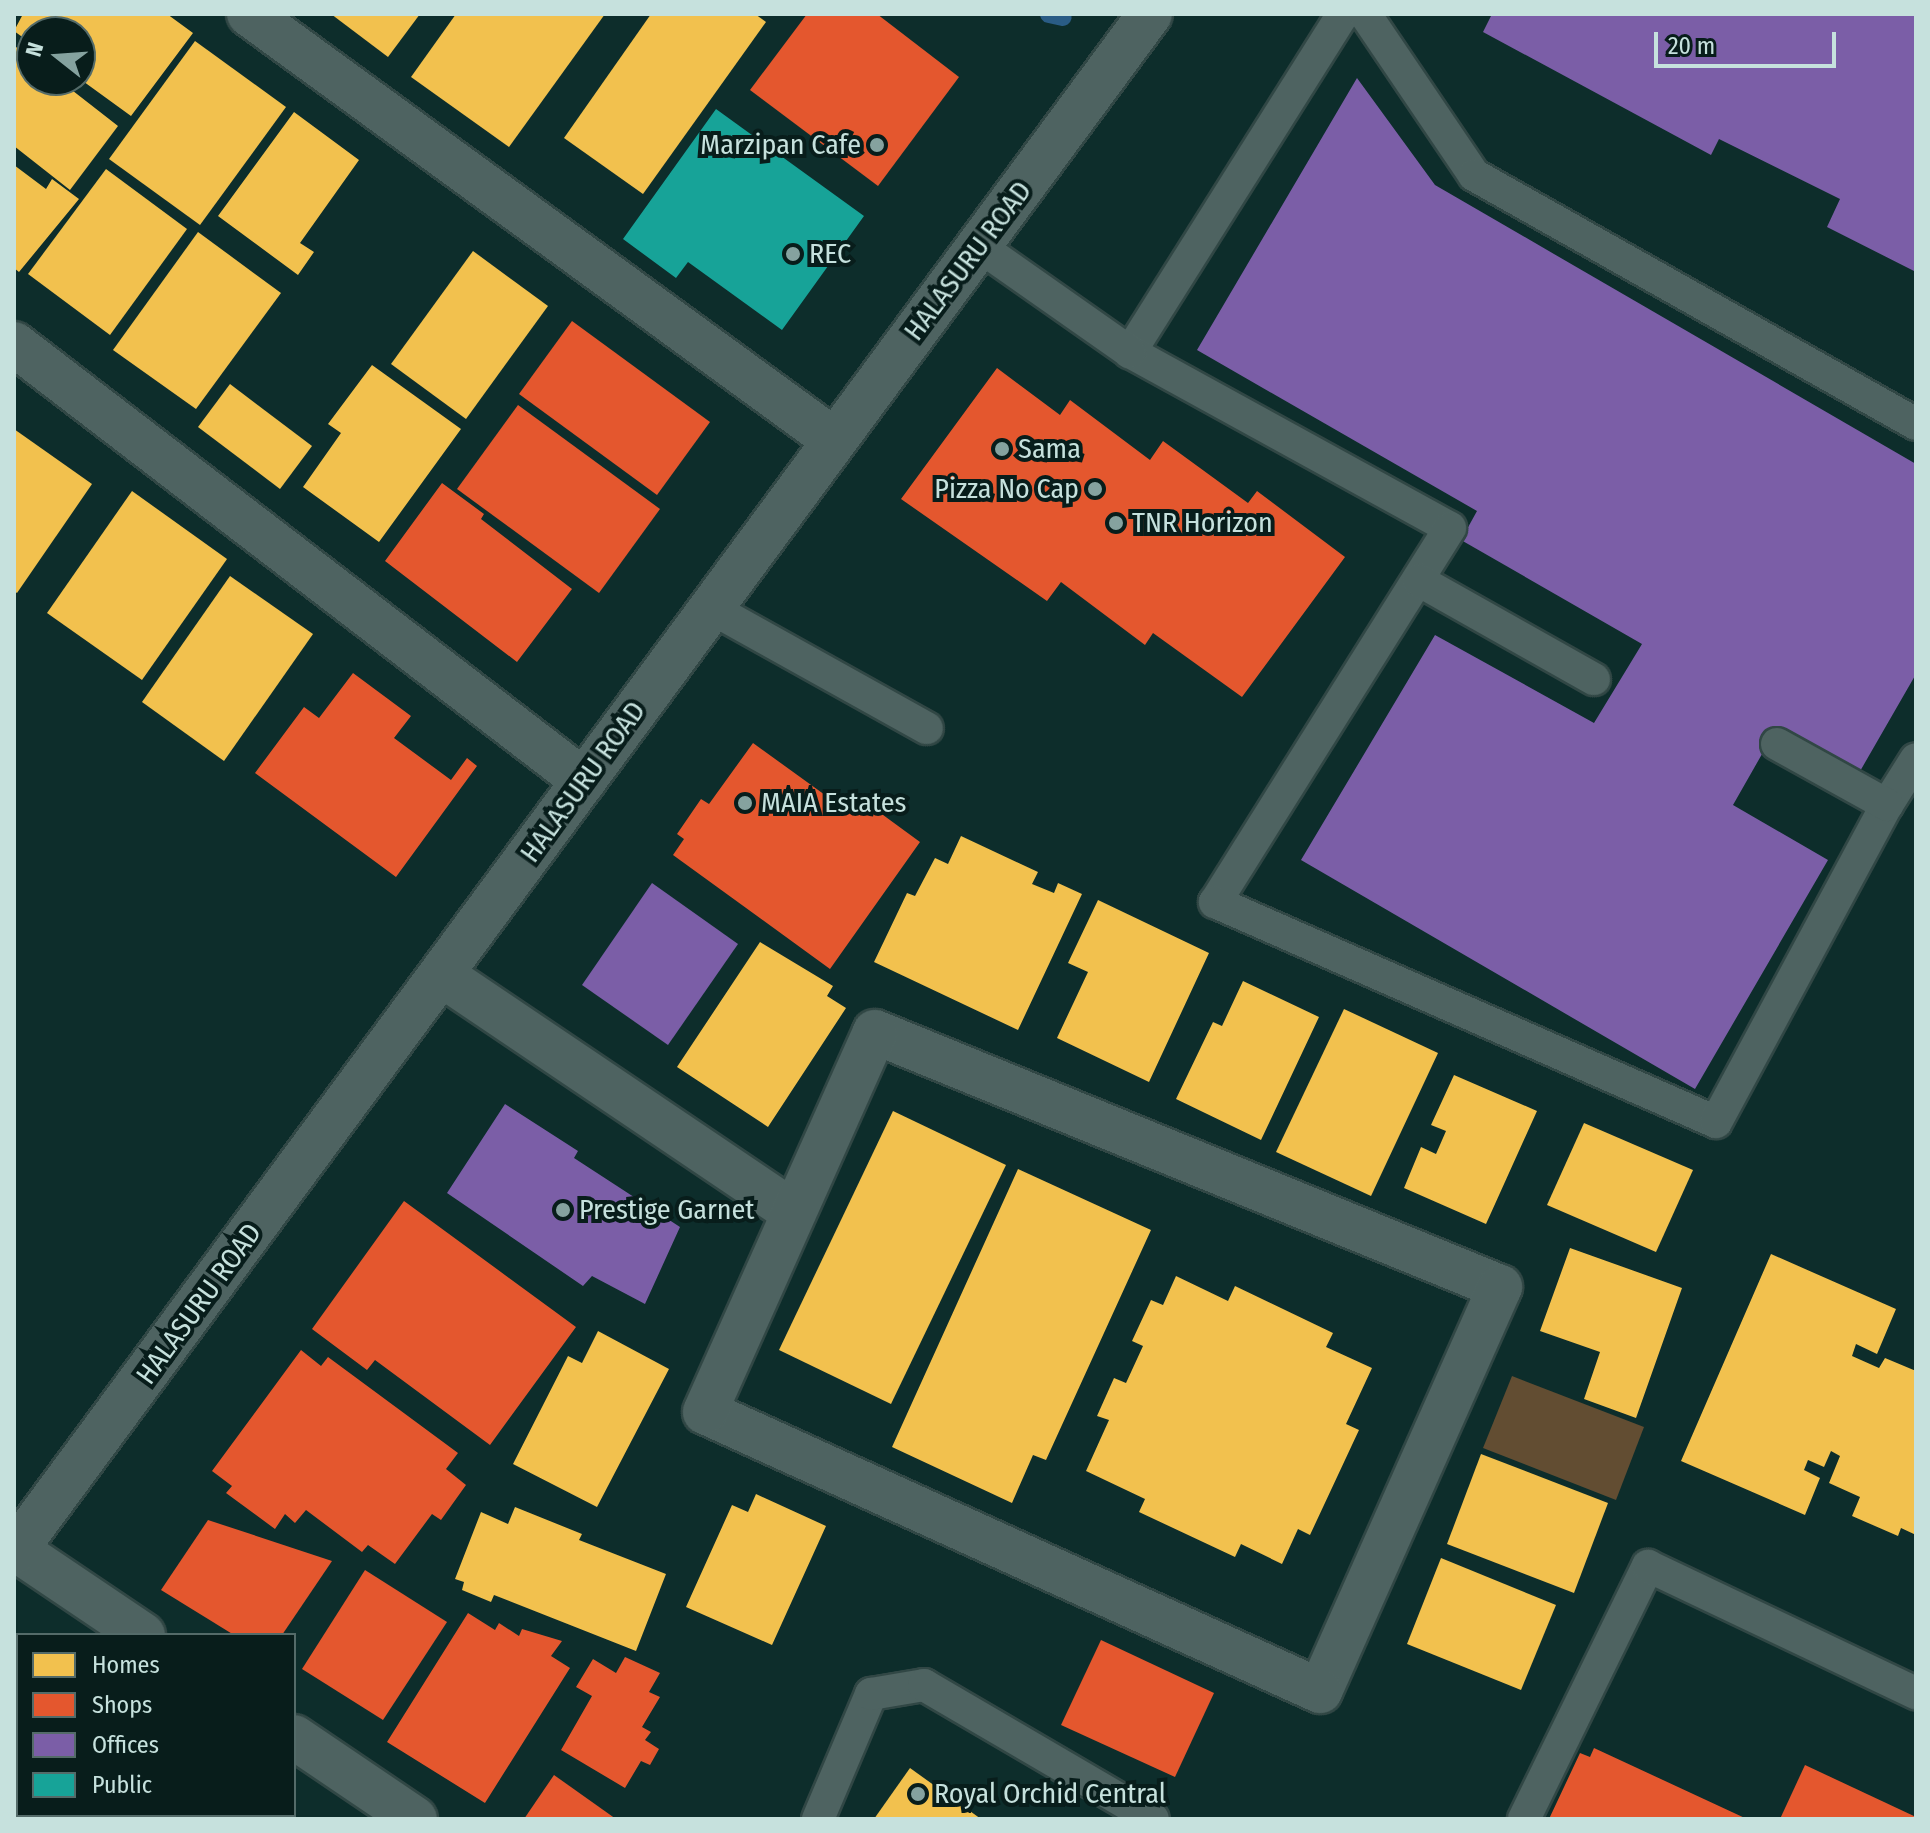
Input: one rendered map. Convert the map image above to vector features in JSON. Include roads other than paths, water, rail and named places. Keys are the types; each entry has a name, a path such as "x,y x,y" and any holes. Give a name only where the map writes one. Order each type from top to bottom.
{"street":[{"path":"249,14 834,440"},
{"name":"HALASURU ROAD","path":"15,1553 1150,14"},
{"path":"14,344 584,781"},
{"path":"442,975 794,1212"},
{"path":"875,1032 1500,1287 1320,1691 705,1412 794,1212 875,1032"},
{"path":"15,1553 140,1633"},
{"path":"296,1738 415,1819"}],"lane":[{"path":"1130,352 1343,14"},
{"path":"1365,14 1474,175 1916,424"},
{"path":"979,246 1130,352 1450,528 1215,902 1716,1122 1887,805 1916,759"},
{"path":"1418,580 1594,679"},
{"path":"711,608 927,728"},
{"path":"1777,744 1887,805"},
{"path":"1524,1819 1648,1566 1916,1693"},
{"path":"818,1819 871,1694 924,1685 1153,1819"}],"waterway":[{"path":"1049,14 1063,17"}],"place":[{"name":"Marzipan Cafe","path":"877,145"},
{"name":"REC","path":"793,254"},
{"name":"Sama","path":"1002,449"},
{"name":"Pizza No Cap","path":"1095,489"},
{"name":"TNR Horizon","path":"1116,523"},
{"name":"MAIA Estates","path":"745,803"},
{"name":"Prestige Garnet","path":"563,1210"},
{"name":"Royal Orchid Central","path":"918,1794"}]}
